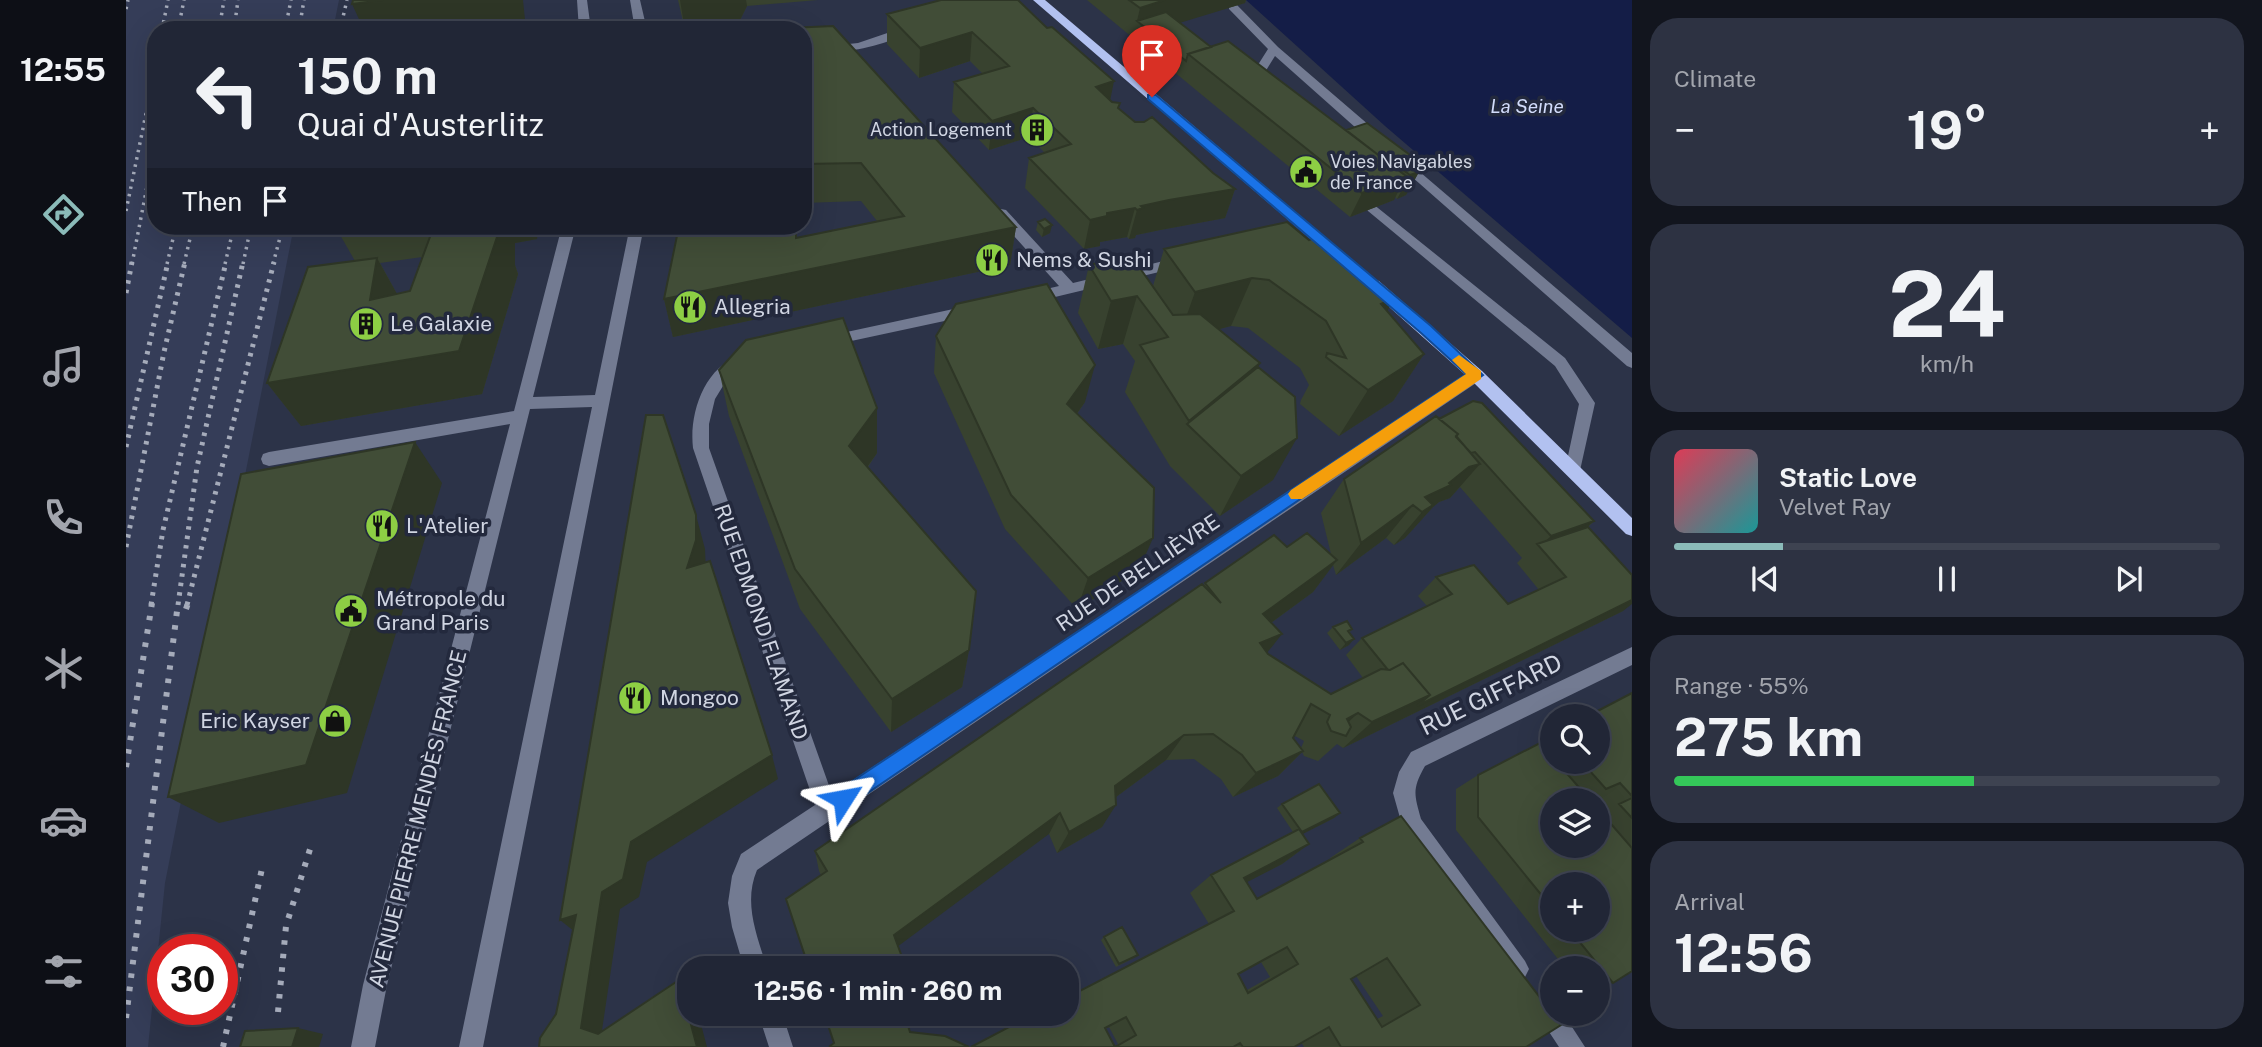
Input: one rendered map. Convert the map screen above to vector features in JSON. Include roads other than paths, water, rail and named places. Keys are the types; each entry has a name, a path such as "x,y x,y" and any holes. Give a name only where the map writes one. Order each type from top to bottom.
{"main road":[{"path":"1038,0 1342,258"},
{"path":"1363,276 1476,375 1632,529"}],"street":[{"path":"582,0 584,21"},
{"path":"635,0 639,21"},
{"path":"1233,7 1274,49 1632,362"},
{"path":"861,59 833,47 860,46 874,39 920,27"},
{"path":"1251,87 1274,49"},
{"path":"992,203 1068,287"},
{"path":"1373,208 1560,362 1587,403 1573,470"},
{"path":"1289,238 1312,233"},
{"name":"AVENUE PIERRE MENDÈS FRANCE","path":"363,1047 375,985 567,235"},
{"path":"471,1047 636,235"},
{"path":"1012,302 1197,258"},
{"path":"811,345 985,308"},
{"name":"RUE EDMOND FLAMAND","path":"757,357 729,369 719,379 708,398 700,429 701,448 827,809"},
{"name":"RUE DE BELLIÈVRE","path":"827,809 1476,375"},
{"path":"269,459 521,409 603,401"},
{"name":"RUE GIFFARD","path":"1573,1047 1412,824 1403,793 1406,779 1418,759 1632,656"},
{"path":"752,956 738,907 740,880 749,862 827,809"},
{"path":"774,1026 781,1047"}],"water":[{"name":"La Seine","path":"1246,0 1632,0 1632,338 1385,126"}],"railway":[{"path":"126,9 128,0"},
{"path":"164,21 168,0"},
{"path":"180,21 184,0"},
{"path":"220,21 224,0"},
{"path":"235,21 238,0"},
{"path":"287,21 291,0"},
{"path":"300,21 304,0"},
{"path":"342,21 347,0"},
{"path":"126,211 147,109"},
{"path":"132,264 147,186"},
{"path":"167,264 174,235"},
{"path":"184,264 191,235"},
{"path":"225,264 232,235"},
{"path":"243,264 249,235"},
{"path":"273,264 281,235"},
{"path":"126,293 132,262"},
{"path":"126,447 168,262"},
{"path":"126,547 164,352 185,262"},
{"path":"151,605 163,530 226,262"},
{"path":"178,605 197,467 243,262"},
{"path":"187,605 274,262"},
{"path":"126,767 152,603"},
{"path":"126,1018 178,603"},
{"path":"186,609 188,603"},
{"path":"278,1012 286,926 311,846"},
{"path":"223,1047 263,864"}],"place":[{"name":"Action Logement","path":"1037,130"},
{"name":"Voies Navigables de France","path":"1306,172"},
{"name":"Nems & Sushi","path":"992,260"},
{"name":"Allegria","path":"690,307"},
{"name":"Le Galaxie","path":"366,324"},
{"name":"L'Atelier","path":"382,526"},
{"name":"Métropole du Grand Paris","path":"351,611"},
{"name":"Mongoo","path":"635,698"},
{"name":"Eric Kayser","path":"335,721"}]}
